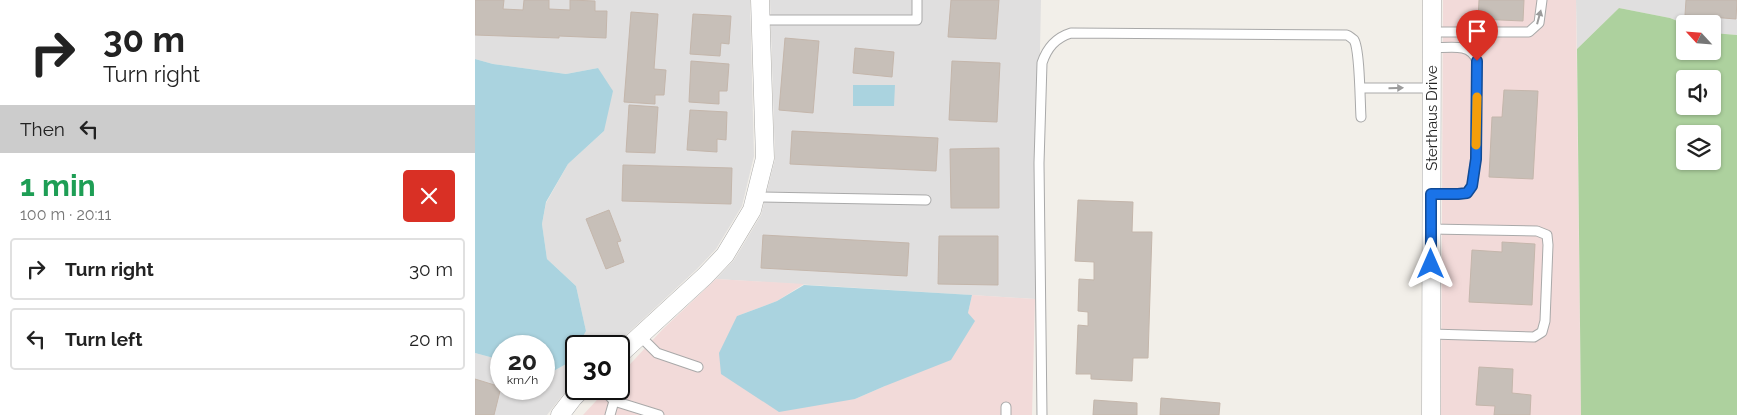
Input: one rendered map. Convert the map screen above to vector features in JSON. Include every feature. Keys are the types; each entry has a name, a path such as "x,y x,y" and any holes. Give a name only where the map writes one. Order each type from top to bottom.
{"street":[{"path":"630,345 725,255 751,210 765,158 760,0"},
{"name":"Sterthaus Drive","path":"1431,415 1432,0"},
{"path":"560,415 571,400"}],"lane":[{"path":"760,20 917,20 917,0"},
{"path":"1432,40 1529,32 1539,24 1542,0"},
{"path":"1042,415 1039,143 1042,63 1046,52 1052,44 1061,36 1071,33 1347,35 1354,40 1356,48 1361,117"},
{"path":"1431,194 1467,193 1472,186 1476,159 1477,61 1475,54 1464,48 1432,40"},
{"path":"1360,88 1431,88"},
{"path":"755,198 926,200"},
{"path":"1431,229 1537,232 1547,235 1549,245 1545,321 1542,332 1533,337 1431,334"},
{"path":"640,336 657,353 698,367"},
{"path":"610,415 614,401 659,415"}],"shaded area":[{"path":"475,0 750,0 754,156 742,206 716,249 626,335 584,335 586,331 576,286 547,259 542,224 546,203 568,164 604,131 598,68 566,74 493,64 475,59"},
{"path":"770,0 1041,0 1035,299 716,279 734,260 761,215 775,159"},
{"path":"1443,0 1576,0 1581,415 1441,415"},
{"path":"1576,0 1737,0 1737,35 1721,34 1721,15 1676,15 1676,20 1619,8 1577,49"},
{"path":"716,279 804,284 777,301 737,316 855,399 885,386 968,313 972,295 1035,299 1032,415 583,415 597,400 630,400 630,364 663,329"},
{"path":"475,353 490,357 490,400 555,400 555,370 565,365 565,392 547,415 475,415"}],"green space":[{"path":"1619,8 1676,20 1676,60 1721,60 1721,34 1737,35 1737,415 1581,415 1577,49"}],"water":[{"path":"475,59 493,64 566,74 598,68 613,91 604,131 568,164 546,202 542,224 547,259 576,286 586,331 584,335 565,335 565,365 555,370 555,335 490,335 490,357 475,353"},
{"path":"853,85 895,85 894,106 853,106"},
{"path":"804,285 972,295 968,313 975,321 951,360 855,399 779,412 721,374 719,353 737,316 777,301"}],"building":[{"path":"475,0 504,0 503,9 523,10 524,0 549,0 549,9 570,10 570,0 595,1 595,11 607,11 606,38 475,35"},
{"path":"951,0 999,0 996,39 948,37"},
{"path":"1479,0 1524,0 1523,21 1478,19"},
{"path":"1686,0 1737,0 1736,19 1721,18 1721,15 1685,15"},
{"path":"631,12 658,14 654,69 666,70 664,95 655,95 655,104 624,102"},
{"path":"693,14 731,16 729,44 721,43 720,56 690,54"},
{"path":"785,38 819,41 813,113 779,110"},
{"path":"855,48 894,52 892,77 853,73"},
{"path":"691,61 729,64 727,91 719,91 719,104 689,102"},
{"path":"952,61 1000,63 997,122 949,120"},
{"path":"1504,90 1538,91 1533,179 1489,177 1492,117 1502,117"},
{"path":"629,105 658,107 655,153 626,152"},
{"path":"690,110 727,112 726,140 717,139 717,152 687,150"},
{"path":"792,131 938,138 936,171 790,164"},
{"path":"999,148 999,208 951,208 950,149"},
{"path":"623,165 732,168 731,204 622,201"},
{"path":"1078,200 1133,202 1132,232 1152,232 1148,358 1133,358 1132,381 1091,379 1091,374 1076,374 1078,325 1088,326 1088,312 1078,311 1079,279 1094,280 1094,262 1075,261"},
{"path":"609,210 621,241 617,242 624,262 606,269 586,219"},
{"path":"763,235 909,243 907,276 761,268"},
{"path":"939,236 998,236 998,285 938,284"},
{"path":"1502,242 1535,244 1532,305 1469,302 1472,250 1502,252"},
{"path":"1479,367 1513,369 1512,393 1531,395 1530,415 1494,415 1495,406 1476,405"},
{"path":"475,379 490,384 490,400 498,400 494,415 475,415"},
{"path":"1161,398 1220,403 1219,415 1160,415"},
{"path":"1094,400 1137,403 1137,415 1093,415"}],"slow traffic":[{"path":"1476,145 1477,97"}],"route":[{"path":"1431,264 1431,194 1467,193 1472,186 1476,159 1477,61"}]}
